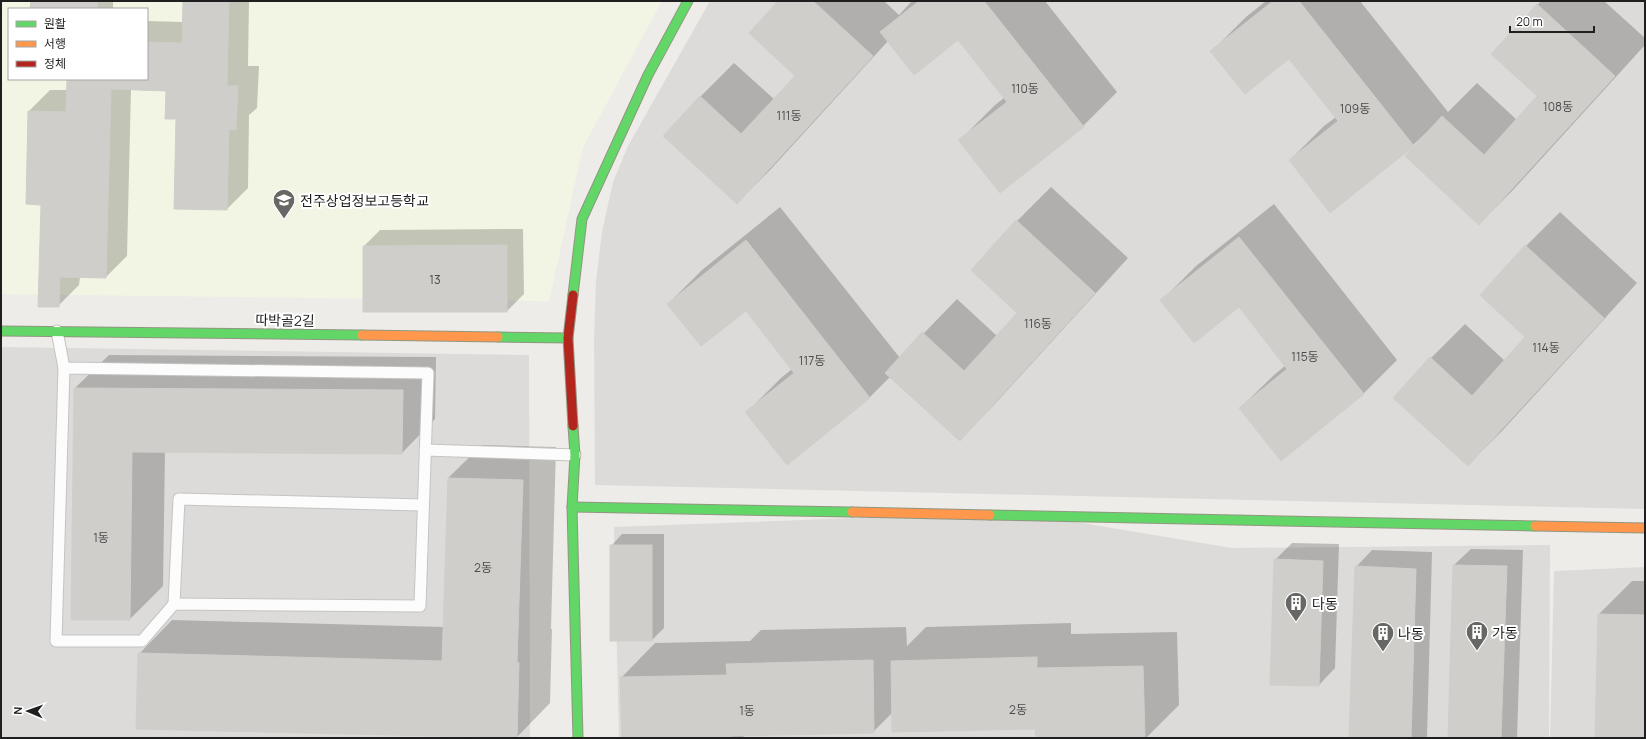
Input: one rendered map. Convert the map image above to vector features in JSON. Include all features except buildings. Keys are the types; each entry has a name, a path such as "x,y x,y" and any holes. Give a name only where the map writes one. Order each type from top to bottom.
{"street":[{"path":"578,738 572,507 575,455 568,338 582,219 648,74 688,1"},
{"name":"따박골2길","path":"1,331 568,338"},
{"path":"572,507 1645,528"}],"lane":[{"path":"57,331 64,368 56,641 142,641 174,604 179,499 423,505"},
{"path":"64,368 428,373 420,606 174,604"},
{"path":"425,450 575,455"}],"shaded area":[{"name":"전주상업정보고등학교","path":"3,1 662,1 583,147 549,301 1,294 1,30"},
{"path":"710,1 1645,1 1645,509 595,485 594,339 596,281 602,232 613,182 628,146"},
{"path":"1,347 529,355 530,738 1,738"},
{"path":"1016,512 1232,548 1550,545 1549,738 619,738 614,527"},
{"path":"1645,567 1645,738 1550,738 1554,571"}],"traffic: fast":[{"path":"573,295 582,219 648,75 688,1"},
{"path":"1,331 362,335"},
{"path":"498,337 568,338"},
{"path":"573,426 575,455 572,507 578,738"},
{"path":"572,507 852,512"},
{"path":"990,515 1535,526"}],"traffic: slow":[{"path":"362,335 498,337"},
{"path":"852,512 990,515"},
{"path":"1535,526 1645,528"}],"traffic: jam":[{"path":"573,295 568,338 573,426"}],"place":[{"name":"전주상업정보고등학교","path":"284,220"},
{"name":"다동","path":"1296,622"},
{"name":"나동","path":"1383,652"},
{"name":"가동","path":"1477,652"}]}
